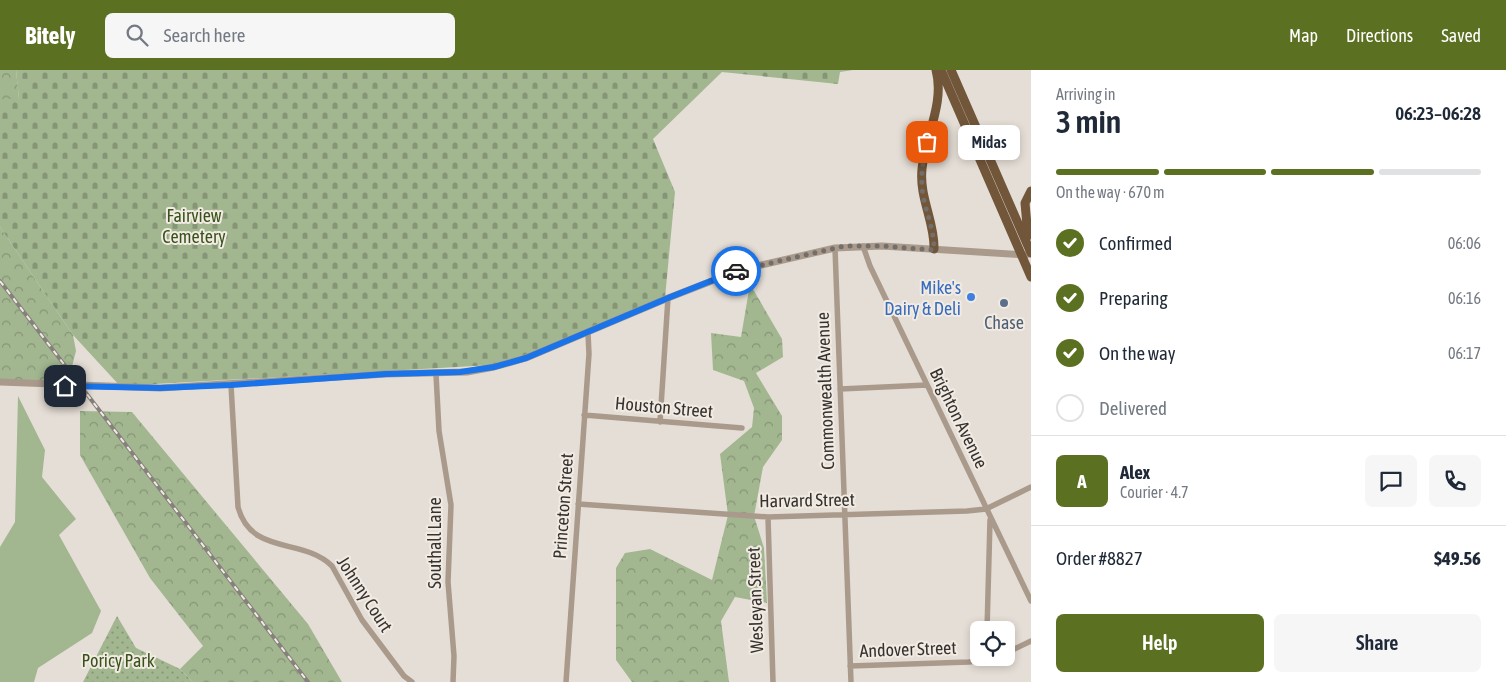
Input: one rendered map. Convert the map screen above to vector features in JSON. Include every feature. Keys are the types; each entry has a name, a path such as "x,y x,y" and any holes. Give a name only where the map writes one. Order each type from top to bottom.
{"highway":[{"path":"934,250 932,225 923,197 922,171 938,95 936,70"},
{"path":"941,70 1029,253"},
{"path":"951,70 1029,253"},
{"path":"1031,191 1025,204 1031,278"}],"street":[{"path":"0,382 160,388 386,374 467,372 507,364 588,333 668,298 740,270 835,248 863,246 1029,253"},
{"name":"Brighton Avenue","path":"863,246 870,266 1031,601"},
{"name":"Commonwealth Avenue","path":"835,248 851,682"},
{"path":"660,422 668,298"},
{"name":"Princeton Street","path":"566,682 588,333"},
{"name":"Southall Lane","path":"436,374 439,431 451,505 448,582 454,656 453,682"},
{"name":"Johnny Court","path":"231,385 238,507 244,522 254,534 264,540 314,553 326,560 332,566 362,620 404,676 412,682"},
{"path":"840,389 927,385"},
{"name":"Houston Street","path":"584,415 742,428"},
{"name":"Harvard Street","path":"578,504 768,517 844,516 986,508 1031,487"},
{"name":"Wesleyan Street","path":"768,517 773,682"},
{"path":"987,621 990,519"},
{"path":"1015,649 1031,641"},
{"name":"Andover Street","path":"850,666 970,660"}],"green space":[{"path":"0,70 16,70 19,99 0,99"},
{"name":"Fairview Cemetery","path":"16,70 853,70 840,72 838,84 722,72 653,139 675,192 665,298 510,364 120,386 73,335 0,227 0,99 19,99"},
{"path":"0,227 73,335 76,351 67,386 0,379"},
{"path":"750,284 782,339 783,357 756,373 782,416 782,440 763,467 754,516 764,548 767,603 735,597 721,621 729,682 632,682 616,660 616,568 625,553 650,549 712,580 728,515 720,454 752,427 754,408 744,381 713,370 711,333 741,337"},
{"path":"18,396 45,450 42,477 76,519 59,535 101,611 92,633 38,668 34,682 0,682 0,547 15,522"},
{"path":"80,411 132,412 308,624 342,682 193,682 180,669 203,646 150,578 80,455"},
{"name":"Poricy Park","path":"117,616 136,648 180,669 193,682 83,682"}],"railway":[{"path":"0,281 308,682"}],"way so far":[{"path":"736,271 844,246 908,247 934,250 932,225 926,209 922,187 922,171 927,142"}],"place":[{"name":"Midas","path":"927,142"},
{"name":"Mike's Dairy & Deli","path":"971,297"},
{"name":"Chase","path":"1004,303"}],"route":[{"path":"65,386 160,388 386,374 467,372 526,358 674,295 736,271"}]}
